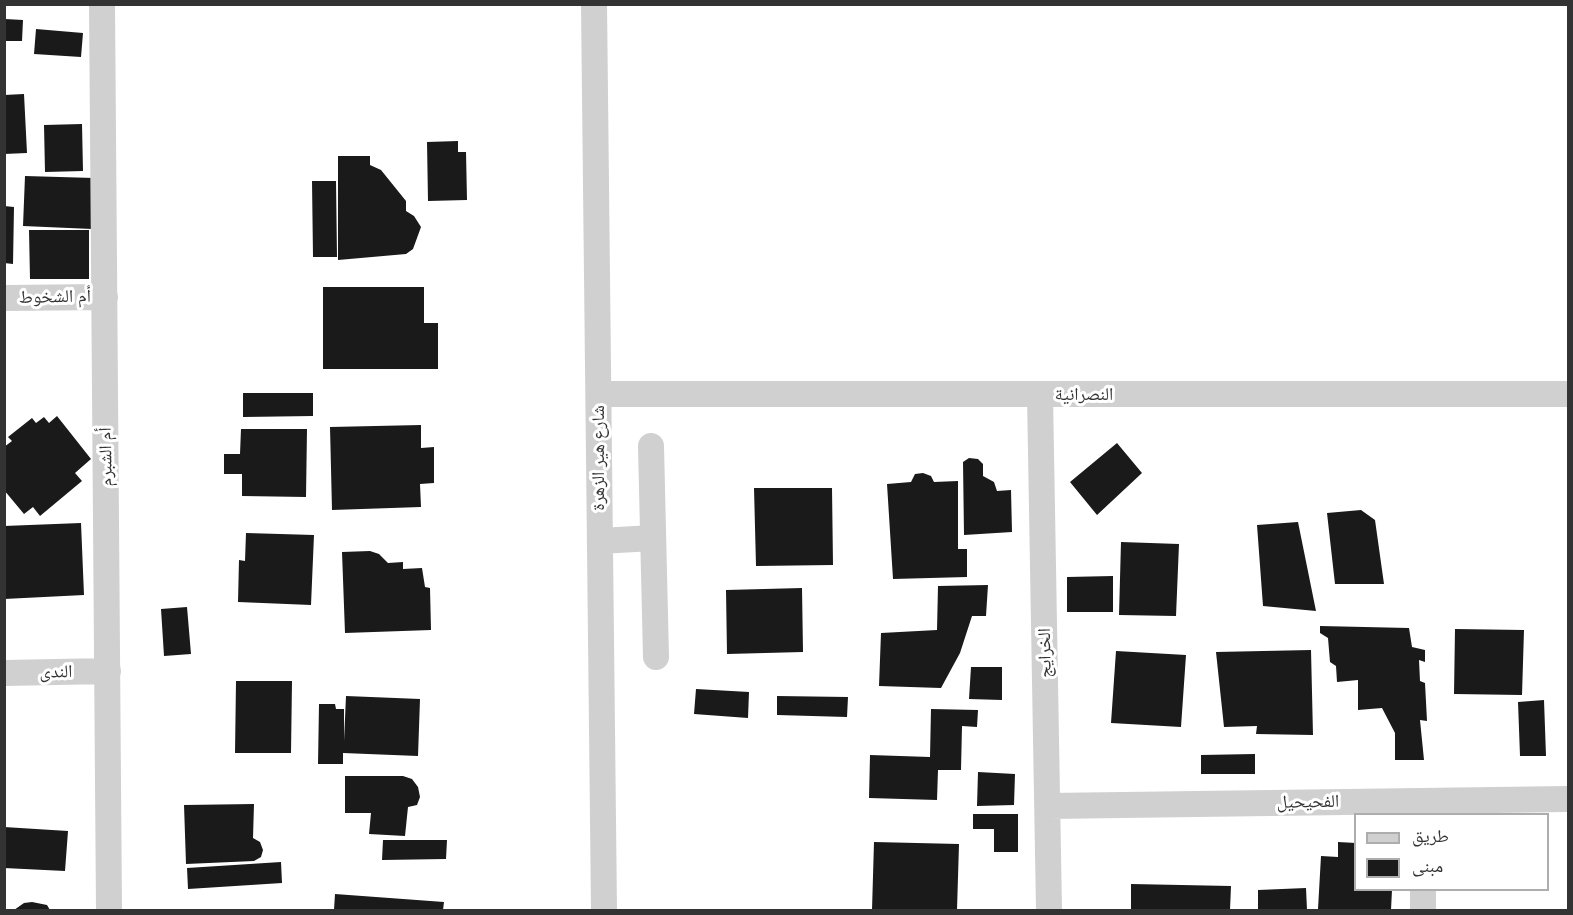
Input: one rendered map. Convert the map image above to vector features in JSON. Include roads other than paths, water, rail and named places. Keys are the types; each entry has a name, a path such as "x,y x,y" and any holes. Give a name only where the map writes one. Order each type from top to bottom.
{"street":[{"name":"أم الشبرم","path":"102,4 109,910"},
{"name":"شارع هير الزهرة","path":"594,4 604,910"},
{"name":"أم الشخوط","path":"4,298 105,297"},
{"name":"النصرانية","path":"599,394 1569,394"},
{"name":"الخرايج","path":"1040,394 1049,910"},
{"path":"651,446 656,657"},
{"path":"600,541 653,538"},
{"name":"الندى","path":"4,673 108,671"},
{"name":"الفحيحيل","path":"1048,806 1423,808 1569,799"},
{"path":"1423,891 1423,910"}]}
